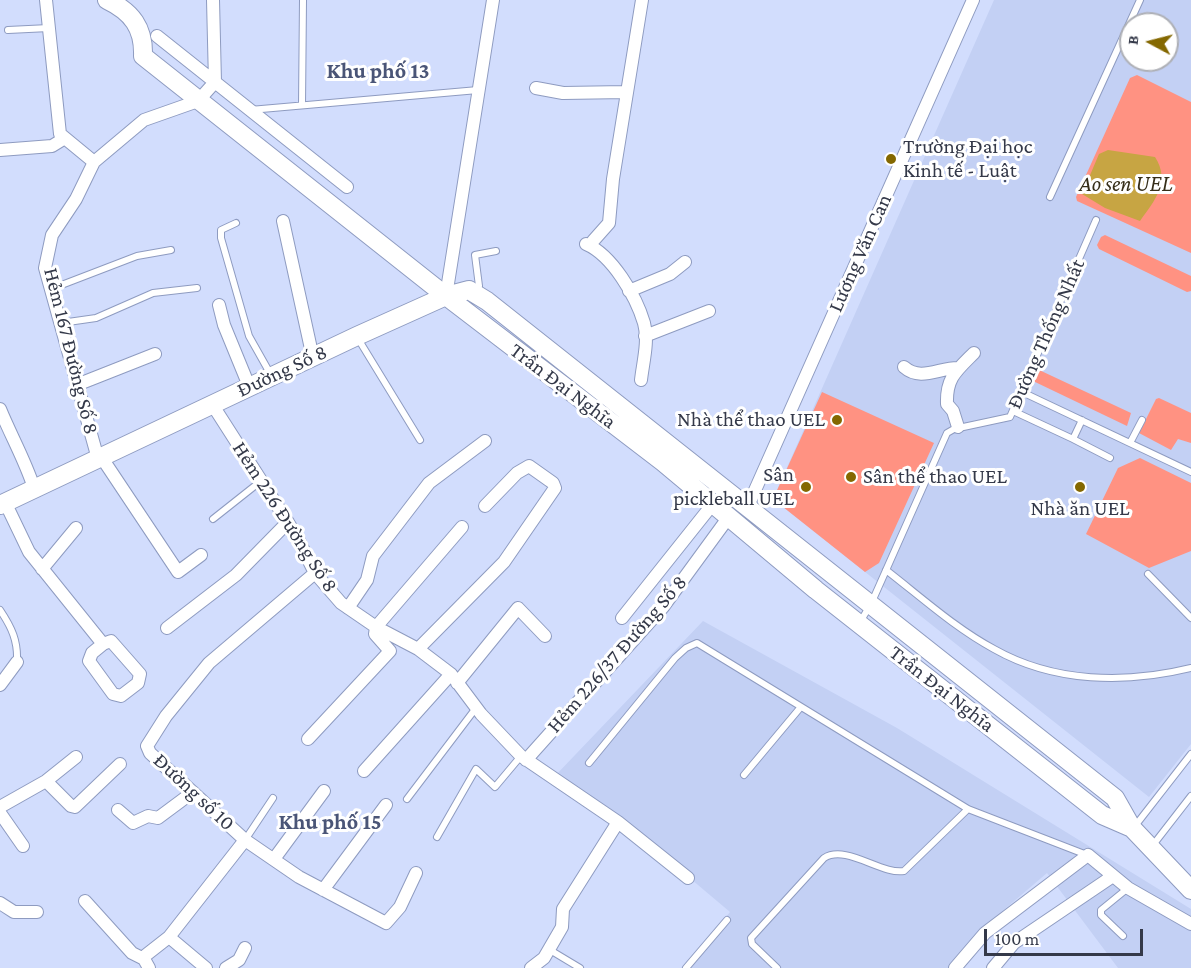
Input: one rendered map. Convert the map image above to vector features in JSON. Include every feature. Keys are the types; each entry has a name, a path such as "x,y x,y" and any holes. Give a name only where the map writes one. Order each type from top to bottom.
{"street":[{"path":"46,0 60,134 94,162"},
{"name":"Trần Đại Nghĩa","path":"107,0 121,7 150,37 143,56 198,101 675,472 858,624 1102,814 1132,828"},
{"path":"198,101 215,82 213,0"},
{"path":"446,296 493,0"},
{"path":"641,380 644,323 624,280 590,242 609,223 612,180 642,0"},
{"name":"Lương Văn Can","path":"748,506 973,0"},
{"path":"150,37 215,82 347,187"},
{"path":"536,88 563,93 626,92"},
{"name":"Hẻm 167 Đường Số 8","path":"198,101 144,120 94,162 76,199 52,235 45,268 100,459 178,572 201,555"},
{"path":"0,150 52,146 65,138"},
{"path":"283,221 312,358"},
{"path":"629,291 670,274 685,262"},
{"name":"Trần Đại Nghĩa","path":"474,288 487,301 1115,798 1132,828"},
{"name":"Đường Số 8","path":"100,459 357,336 446,296 474,288"},
{"path":"219,305 234,353 249,386"},
{"path":"645,336 708,311"},
{"path":"958,428 953,411 947,404 946,390 949,380 974,353"},
{"path":"79,384 155,354"},
{"path":"904,366 910,371 922,374 959,368"},
{"name":"Hẻm 226 Đường Số 8","path":"212,404 288,522 315,573 348,608 376,627 418,649 454,679 476,708 524,758 618,822 688,878"},
{"path":"0,409 12,440 24,458 34,488"},
{"path":"348,608 366,580 373,556 429,483 485,441"},
{"path":"675,472 688,458"},
{"path":"100,459 3,504 27,549 103,644"},
{"path":"418,649 504,562 555,488 553,483 529,466 517,473 485,506"},
{"path":"622,618 712,505"},
{"name":"Hẻm 226/37 Đường Số 8","path":"524,758 663,607 728,518"},
{"path":"166,628 236,574 288,522"},
{"path":"308,739 390,651 375,634 376,627 462,527"},
{"path":"42,568 76,528"},
{"name":"Đường số 10","path":"146,964 245,840 150,753 147,746 166,716 209,663 315,573"},
{"path":"364,771 454,679 518,608 545,636"},
{"path":"111,641 140,674 138,683 121,696 113,694 88,661 92,653 103,644 111,641"},
{"path":"0,685 17,662"},
{"path":"0,807 46,781 76,757"},
{"path":"46,781 71,806 75,807 120,764"},
{"path":"274,859 324,790"},
{"path":"118,810 133,823 148,816 158,818 193,792"},
{"path":"1102,814 1115,798"},
{"path":"323,890 386,806"},
{"path":"0,813 23,846"},
{"path":"531,968 550,950 564,923 563,909 618,822"},
{"path":"1132,828 1191,890"},
{"path":"245,840 298,877 387,923 404,900 416,873"},
{"path":"954,968 985,933 1088,855 1128,888 1191,924"},
{"path":"993,968 1014,943 1113,876"},
{"path":"85,901 146,964"},
{"path":"0,903 14,912 37,912"},
{"path":"169,937 203,967"},
{"path":"226,968 239,960 245,948"}],"lane":[{"path":"302,105 303,0"},
{"path":"1050,197 1140,0"},
{"path":"8,30 49,28"},
{"path":"250,110 478,90"},
{"name":"Đường Thống Nhất","path":"958,428 1010,417 1096,220"},
{"path":"236,223 221,230 221,238 249,336 271,376"},
{"path":"51,290 137,256 171,250"},
{"path":"474,288 475,255 496,251"},
{"path":"61,323 96,318 153,293 197,288"},
{"path":"357,336 420,440"},
{"path":"1022,392 1191,472"},
{"path":"1013,411 1110,458"},
{"path":"1073,440 1082,420"},
{"path":"1131,442 1142,420"},
{"path":"858,624 871,604 947,433 958,428"},
{"path":"213,519 261,481"},
{"path":"886,570 994,650 1044,669 1073,676 1129,679 1191,668"},
{"path":"1148,574 1191,618"},
{"path":"0,610 15,638 17,662"},
{"path":"589,763 675,658 686,648 697,643 800,708 884,756 968,810 1088,855"},
{"path":"407,799 476,708"},
{"path":"744,776 800,708"},
{"path":"1132,828 1191,754"},
{"path":"437,837 476,769 495,787 524,758"},
{"path":"1151,848 1191,796"},
{"path":"245,840 273,798"},
{"path":"777,968 752,944 751,938 824,858 832,855 855,858 891,870 904,871 968,810"},
{"path":"1123,936 1101,915 1101,910 1128,888"},
{"path":"686,968 727,920"},
{"path":"550,950 580,968"}],"shaded area":[{"path":"994,0 1191,0 1191,744 1149,797 773,499"},
{"path":"1137,75 1191,102 1191,253 1077,201 1076,197 1130,78"},
{"path":"1105,235 1191,276 1191,291 1187,292 1099,249 1097,245 1101,237"},
{"path":"1037,369 1131,413 1127,426 1033,381"},
{"name":"Sân thể thao UEL","path":"822,392 934,443 879,563 865,572 773,499"},
{"path":"1159,398 1191,413 1191,443 1178,439 1171,450 1139,433 1156,399"},
{"path":"1140,458 1191,483 1191,551 1149,568 1086,534 1118,468"},
{"path":"703,621 897,728 1191,909 1191,968 1118,968 1047,873 985,926 949,968 685,968 730,912 621,820 554,777"}],"water":[{"name":"Ao sen UEL","path":"1108,150 1155,157 1160,166 1162,175 1159,191 1140,221 1105,208 1082,194 1099,154"}],"place":[{"name":"Trường Đại học Kinh tế - Luật","path":"891,159"},
{"name":"Nhà thể thao UEL","path":"837,420"},
{"name":"Sân thể thao UEL","path":"851,477"},
{"name":"Sân pickleball UEL","path":"806,487"},
{"name":"Nhà ăn UEL","path":"1080,487"}],"district":[{"name":"Khu phố 13","path":"378,71"},
{"name":"Khu phố 15","path":"330,822"}]}
